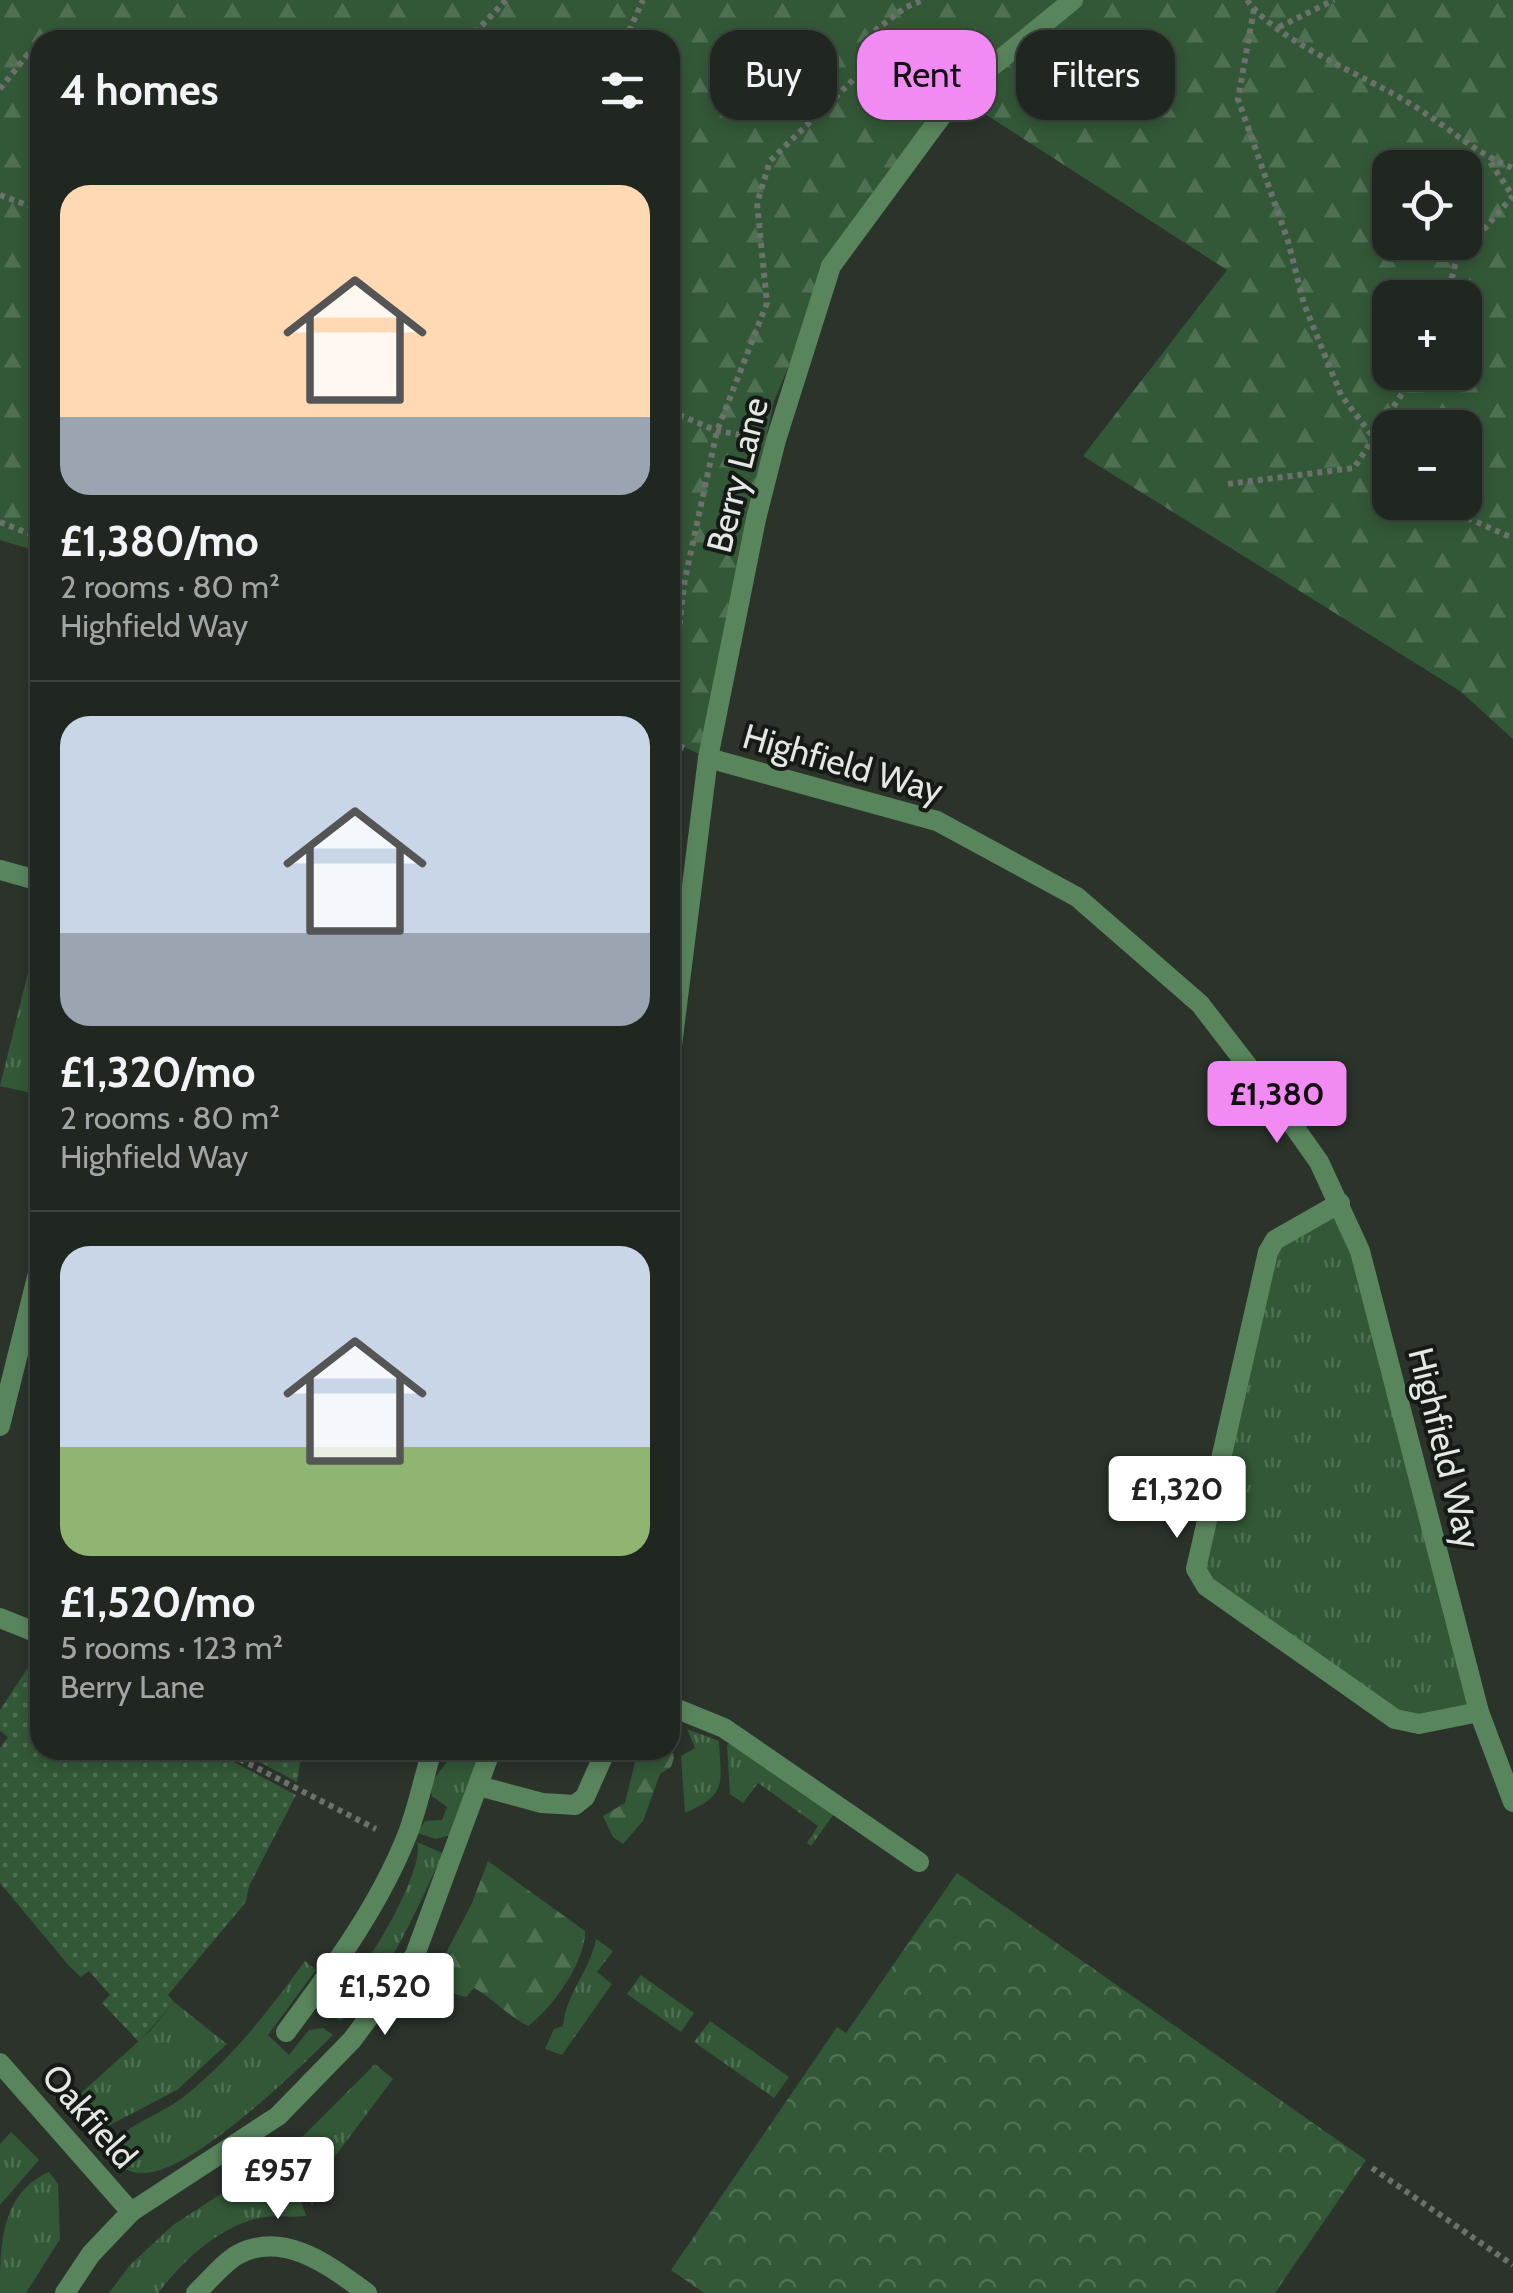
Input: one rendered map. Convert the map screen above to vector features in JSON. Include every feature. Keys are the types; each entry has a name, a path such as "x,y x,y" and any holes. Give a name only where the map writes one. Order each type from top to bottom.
{"street":[{"name":"Berry Lane","path":"680,980 708,758 776,440 831,266 957,96 1073,0"},
{"name":"Highfield Way","path":"708,758 937,821 1077,897 1200,1004 1288,1118 1340,1203 1374,1298 1478,1712 1513,1802"},
{"path":"0,870 30,878"},
{"path":"1340,1203 1275,1240 1268,1252 1196,1568 1206,1586 1394,1719 1419,1724 1478,1712"},
{"path":"0,1426 30,1306"},
{"path":"0,1618 30,1630"},
{"path":"680,1710 724,1728 920,1862"},
{"path":"286,2032 336,1965 380,1891 408,1833 429,1760"},
{"path":"65,2293 91,2254 131,2212 278,2116 352,2040 416,1955 488,1760"},
{"path":"479,1786 542,1804 575,1805 585,1797 602,1760"},
{"name":"Oakfield","path":"0,2063 131,2212"},
{"path":"196,2293 237,2255 263,2246 290,2246 367,2293"}],"path":[{"path":"478,30 506,0"},
{"path":"629,30 642,0"},
{"path":"680,621 685,579 717,431 767,302 756,204 770,161 858,74 872,32 906,3 924,0"},
{"path":"1247,0 1279,27 1410,103 1488,158 1513,168"},
{"path":"1279,27 1334,0"},
{"path":"1228,484 1354,468 1372,440 1342,396 1304,304 1288,241 1238,98 1254,9"},
{"path":"0,89 30,53"},
{"path":"1451,280 1456,261 1513,196 1488,158"},
{"path":"0,195 30,206"},
{"path":"680,415 717,431 776,440"},
{"path":"1472,520 1513,538"},
{"path":"0,522 30,534"},
{"path":"241,1760 376,1829"},
{"path":"1372,2168 1513,2265"}],"green space":[{"path":"0,0 1513,0 1513,739 1460,691 1083,456 1227,270 994,120 996,30 857,30 857,120 939,120 831,266 774,401 699,754 680,745 680,30 30,30 30,549 0,540"},
{"path":"30,964 30,1093 0,1086"},
{"path":"1340,1203 1479,1712 1419,1724 1199,1578 1268,1252"},
{"path":"30,1665 30,1760 230,1760 296,1795 249,1886 246,1902 168,1995 174,2002 139,2042 102,2003 110,1995 89,1971 81,1977 70,1967 0,1883 0,1748 8,1737 0,1731 0,1710"},
{"path":"687,1729 719,1741 720,1778 709,1800 685,1813 681,1756 695,1748"},
{"path":"731,1743 836,1811 811,1846 807,1843 818,1826 758,1783 743,1803 730,1794 727,1745"},
{"path":"256,1760 300,1760 297,1782"},
{"path":"448,1760 477,1760 451,1835 436,1839 417,1833 425,1821 442,1820 447,1807 432,1796 430,1784"},
{"path":"636,1760 673,1760 671,1767 660,1774 643,1821 623,1844 613,1837 603,1816 625,1803"},
{"path":"417,1842 442,1853 441,1858 384,1970 355,2009 340,2021 328,2008 329,1991 351,1980 383,1935 413,1871"},
{"path":"488,1861 585,1931 574,1970 547,2008 528,2026 474,1988 466,1997 443,1991 432,1980 472,1903"},
{"path":"957,1873 1366,2160 1275,2293 704,2293 671,2270 837,2027 846,2033"},
{"path":"596,1939 613,1951 597,1972 612,1984 562,2055 545,2049 554,2029 563,2026"},
{"path":"305,1961 316,1970 268,2035 289,2055 309,2030 323,2028 333,2035 296,2071 217,2138 165,2168 139,2173 118,2165 105,2153 121,2135 176,2102 220,2065"},
{"path":"641,1975 694,2013 681,2032 627,1994"},
{"path":"174,2002 227,2044 177,2090 108,2126 80,2094 149,2032"},
{"path":"710,2021 789,2077 774,2098 694,2042"},
{"path":"375,2064 393,2079 327,2167 312,2206 295,2159 296,2143"},
{"path":"11,2132 39,2160 0,2205 0,2144"},
{"path":"284,2153 306,2216 259,2218 229,2229 190,2258 158,2293 109,2293 130,2265 173,2225"},
{"path":"49,2172 58,2184 60,2239 26,2293 0,2293 3,2240 12,2208 33,2182"}]}
